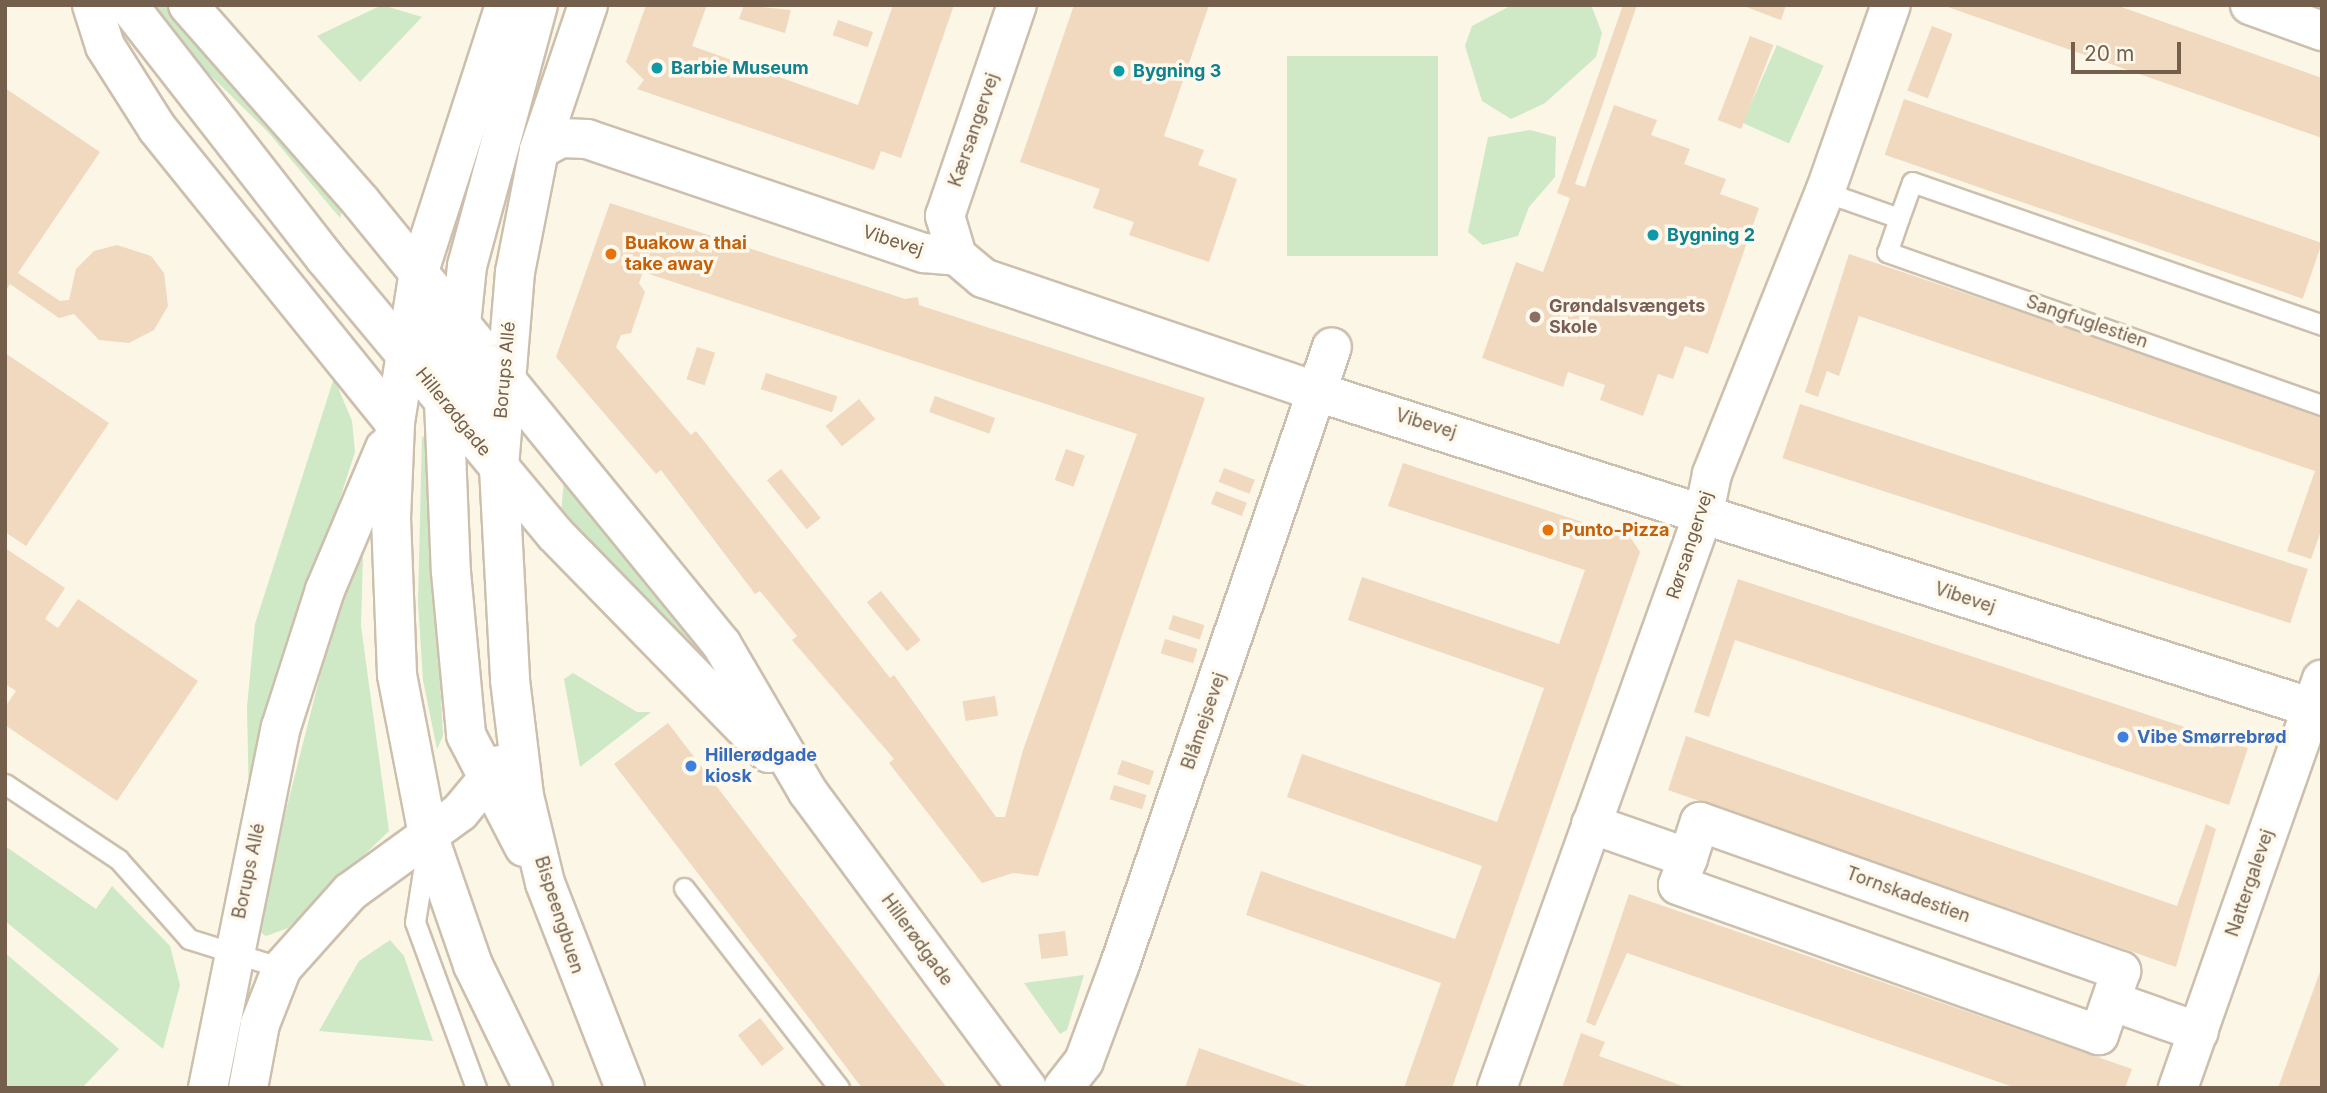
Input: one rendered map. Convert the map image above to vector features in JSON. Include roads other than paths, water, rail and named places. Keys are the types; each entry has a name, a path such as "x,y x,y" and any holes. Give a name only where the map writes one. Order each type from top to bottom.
{"street":[{"path":"92,5 105,46 157,128 395,424"},
{"name":"Hillerødgade","path":"128,5 499,468 654,640 808,792"},
{"name":"Hillerødgade","path":"188,5 419,271 722,645 808,792 1027,1088"},
{"name":"Borups Allé","path":"428,835 397,675 391,518 395,424 404,352 419,271 505,5"},
{"path":"499,468 467,370 461,324 467,266 538,5"},
{"name":"Borups Allé","path":"515,735 499,468 502,372 539,150 588,5"},
{"name":"Kærsangervej","path":"957,256 945,216 1017,5"},
{"name":"Rørsangervej","path":"1497,1088 1704,512 1713,474 1825,192 1891,5"},
{"path":"2250,5 2322,31"},
{"name":"Vibevej","path":"539,150 561,138 587,139 924,253 957,256 983,278 1317,392 2318,699"},
{"path":"419,271 444,401 450,572 466,736 488,785 545,881"},
{"name":"Blåmejsevej","path":"1063,1088 1084,1061 1120,964 1332,347"},
{"name":"Borups Allé","path":"208,1088 232,950 281,727 325,590 395,424"},
{"name":"Nattergalevej","path":"2178,1088 2318,699"},
{"path":"248,1088 260,1024 282,968 350,892 428,835 488,785 515,735"},
{"name":"Bispeengbuen","path":"515,735 545,881 625,1088"},
{"name":"Tornskadestien","path":"1700,822 2122,971 2099,1035 1678,885 1688,858 1700,822"},
{"path":"1591,824 1688,858"},
{"path":"428,835 473,965 533,1088"},
{"path":"2111,1001 2199,1032"}],"lane":[{"name":"Sangfuglestien","path":"2322,325 1912,182 1887,252 2322,405"},
{"path":"1825,192 1899,218"},
{"path":"5,784 118,859 190,940 232,950 282,968"},
{"path":"428,835 415,922 476,1088"},
{"path":"684,888 839,1088"}],"place":[{"name":"Barbie Museum","path":"657,68"},
{"name":"Bygning 3","path":"1119,71"},
{"name":"Bygning 2","path":"1653,235"},
{"name":"Buakow a thai take away","path":"611,254"},
{"name":"Grøndalsvængets Skole","path":"1535,317"},
{"name":"Punto-Pizza","path":"1548,530"},
{"name":"Vibe Smørrebrød","path":"2123,737"},
{"name":"Hillerødgade kiosk","path":"691,766"}]}
